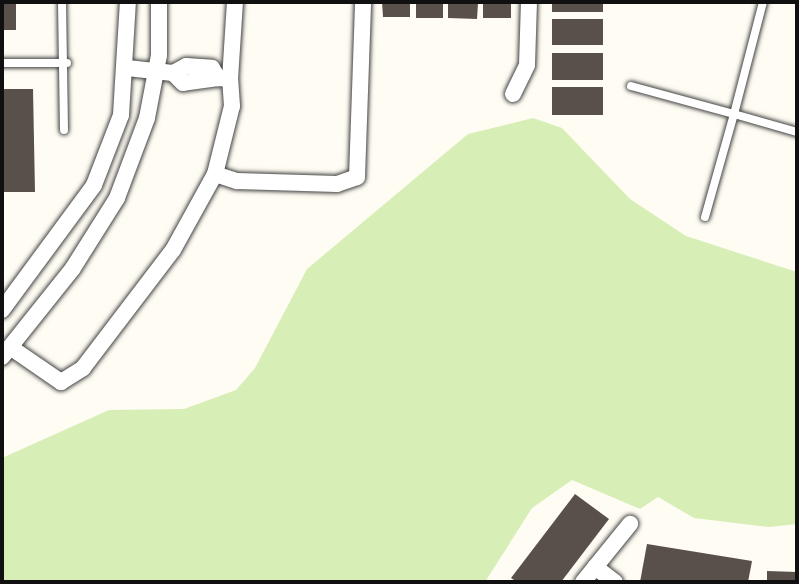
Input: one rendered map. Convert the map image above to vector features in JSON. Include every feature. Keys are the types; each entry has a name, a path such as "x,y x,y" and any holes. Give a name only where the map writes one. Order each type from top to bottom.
{"street":[{"path":"2,310 93,185 121,115 127,68 128,2"},
{"path":"159,2 156,71 147,118 117,198 74,268 6,352 61,382 83,368 173,250 215,174 232,106 224,79 235,2"},
{"path":"215,174 236,181 337,184 357,177 363,2"},
{"path":"513,94 527,65 529,2"},
{"path":"127,68 173,73 183,83 224,79"},
{"path":"583,582 630,524"},
{"path":"595,567 615,582"}],"lane":[{"path":"62,2 67,63 64,130"},
{"path":"705,217 763,2"},
{"path":"2,63 67,63"},
{"path":"631,86 797,132"}],"green space":[{"path":"533,118 562,128 630,199 686,236 797,272 797,524 769,527 694,518 658,497 640,509 572,480 532,508 485,582 2,582 2,458 109,410 184,409 236,390 255,368 307,269 468,134"}],"building":[{"path":"2,2 16,2 16,30 2,30"},
{"path":"382,2 410,2 410,17 383,17"},
{"path":"416,2 443,2 443,18 416,18"},
{"path":"448,2 478,3 477,19 448,18"},
{"path":"483,2 511,2 511,18 483,18"},
{"path":"552,2 603,2 603,12 552,12"},
{"path":"552,19 603,19 603,45 552,45"},
{"path":"552,53 603,53 603,80 552,80"},
{"path":"552,87 603,87 603,115 552,115"},
{"path":"2,89 33,89 35,192 2,192"},
{"path":"575,494 609,519 561,582 517,582 511,578"},
{"path":"647,544 752,561 748,582 640,582"},
{"path":"767,571 797,572 797,582 767,582"}]}
